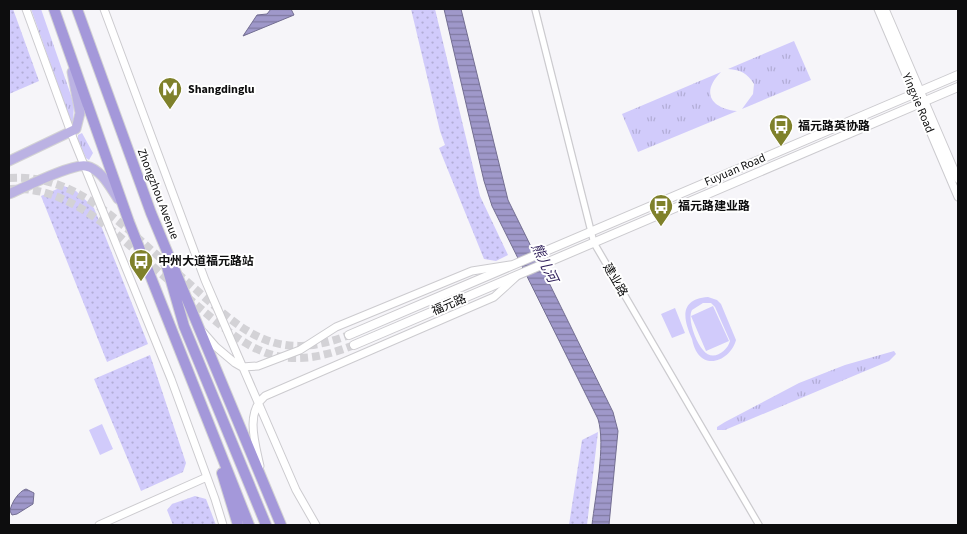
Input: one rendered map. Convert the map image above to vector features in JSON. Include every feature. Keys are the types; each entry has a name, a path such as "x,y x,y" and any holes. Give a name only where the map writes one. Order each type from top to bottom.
{"highway":[{"path":"54,9 123,205 249,525"},
{"name":"Zhongzhou Avenue","path":"76,9 151,213 281,525"},
{"path":"151,213 184,326 266,525"},
{"path":"183,358 238,525"},
{"path":"263,483 288,525"}],"main road":[{"path":"9,161 71,132 78,125 80,113 67,47"},
{"name":"Fuyuan Road","path":"539,254 958,75"},
{"name":"Fuyuan Road","path":"544,264 958,87"},
{"path":"9,194 68,169 84,166 102,176 123,205"},
{"name":"福元路","path":"350,335 539,254"},
{"name":"福元路","path":"354,345 544,264"}],"street":[{"path":"26,9 84,166 164,361 223,525"},
{"path":"104,9 201,272 296,490 316,525"},
{"name":"建业路","path":"535,9 594,243 758,525"},
{"name":"Yingxie Road","path":"878,9 958,178"},
{"name":"Yingxie Road","path":"885,9 917,92"},
{"name":"Yingxie Road","path":"922,103 958,197"},
{"path":"199,328 216,348 242,367 258,366 300,350 336,328 472,271 517,263"},
{"path":"263,483 253,421 254,409 258,402 274,391 494,297 520,274"},
{"path":"99,525 207,477"}],"green space":[{"path":"9,9 13,9 39,81 9,94"},
{"path":"31,9 41,9 74,104 73,122 71,122"},
{"path":"411,9 435,9 480,196 508,255 496,261 484,259 439,148 445,145"},
{"path":"794,41 811,80 742,109 753,94 754,84 743,73 728,69"},
{"path":"721,72 711,86 711,98 720,106 737,111 638,152 622,114"},
{"path":"82,133 93,153 89,160 86,158 78,140 78,135"},
{"path":"64,186 76,191 94,208 148,344 107,362 41,196"},
{"path":"708,297 717,300 721,304 736,340 726,356 715,361 703,359 698,354 685,317 688,306 699,299","holes":["703,303 711,303 715,307 730,341 723,352 715,355 707,354 700,346 695,336 691,319 692,310"]},
{"path":"713,306 729,341 706,351 691,316"},
{"path":"675,308 685,333 672,338 661,314"},
{"path":"894,351 896,354 889,361 725,430 717,430 717,427 725,422 799,383 845,365"},
{"path":"150,355 186,463 183,472 141,491 94,379"},
{"path":"102,424 113,449 100,455 89,430"},
{"path":"598,432 587,525 569,525 582,440"},
{"path":"195,496 206,499 216,525 173,525 167,510 172,504"}],"shaded area":[{"path":"271,9 291,9 294,15 243,36 257,15 267,14"},
{"path":"444,9 461,9 508,200 613,412 618,431 609,525 592,525 601,443 598,419 492,206 484,181"},
{"path":"26,489 34,493 33,504 12,515 10,511 14,501"}],"tunnel":[{"path":"9,178 33,179 55,184 76,192 114,218 167,264"},
{"path":"9,189 34,190 57,197 78,207 118,235 173,284"},
{"path":"177,273 236,323 254,335 274,343 296,346 320,344 349,335"},
{"path":"187,297 226,330 244,342 262,351 281,357 302,358 326,354 354,345"}],"place":[{"name":"Shangdinglu","path":"170,110"},
{"name":"福元路英协路","path":"781,147"},
{"name":"福元路建业路","path":"661,227"},
{"name":"中州大道福元路站","path":"141,282"}],"water label":[{"name":"熊儿河","path":"544,263"}]}
